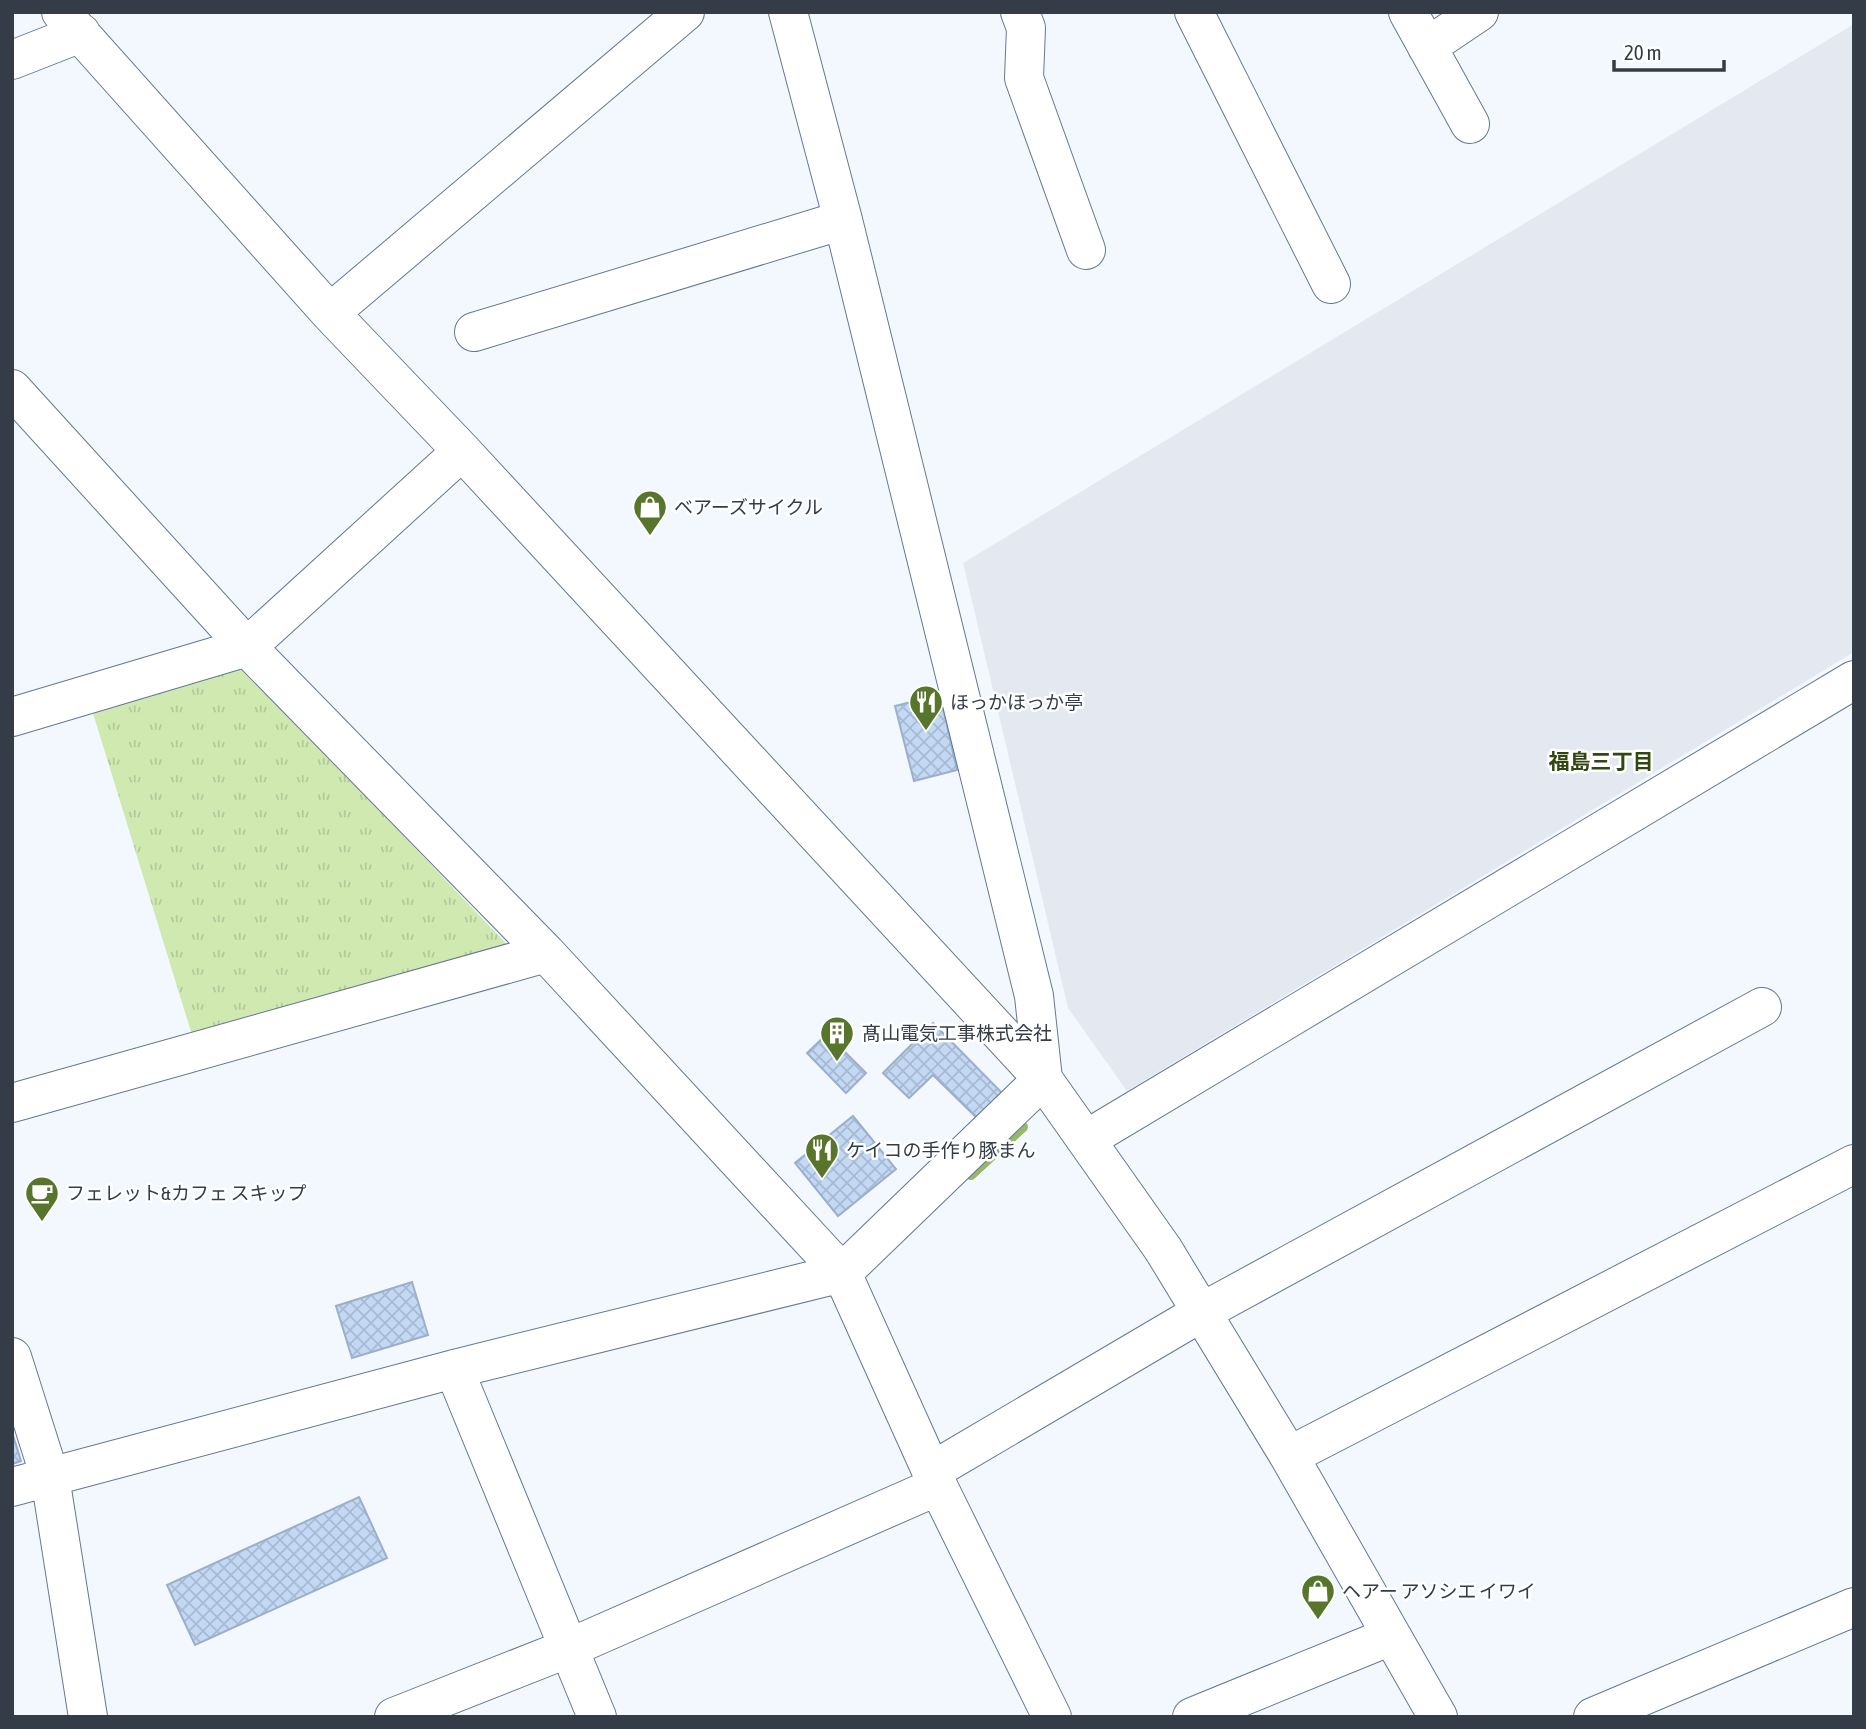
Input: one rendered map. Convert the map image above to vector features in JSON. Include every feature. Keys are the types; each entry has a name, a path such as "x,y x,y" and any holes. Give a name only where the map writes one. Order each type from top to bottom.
{"street":[{"path":"330,313 685,12"},
{"path":"788,12 843,220 1034,996 1042,1079"},
{"path":"1020,12 1026,28 1024,78 1086,250"},
{"path":"1194,12 1331,284"},
{"path":"1408,12 1470,124"},
{"path":"1427,47 1479,12"},
{"path":"12,60 73,20 330,313 1042,1079 1163,1249 1289,1456 1438,1717"},
{"path":"474,332 843,220"},
{"path":"12,389 247,647 546,953 842,1273 935,1478 1052,1717"},
{"path":"12,717 247,647 461,451"},
{"path":"1087,1139 1854,680"},
{"path":"12,1103 546,953"},
{"path":"394,1717 569,1648 935,1478 1202,1312 1762,1007"},
{"path":"12,1487 454,1370 842,1273 1042,1079"},
{"path":"1289,1456 1854,1164"},
{"path":"12,1357 50,1476 88,1717"},
{"path":"454,1370 597,1717"},
{"path":"1592,1717 1854,1607"},
{"path":"1192,1717 1391,1636"}],"shaded area":[{"path":"1854,24 1854,652 1127,1091 1068,1008 963,563"}],"green space":[{"path":"242,666 513,951 192,1035 92,710"}],"building":[{"path":"940,695 957,770 914,781 895,706"},
{"path":"933,1023 1004,1095 979,1120 933,1075 909,1098 883,1073"},
{"name":"髙山電気工事株式会社","path":"827,1034 866,1073 846,1093 807,1053"},
{"path":"853,1116 896,1169 838,1216 795,1163"},
{"path":"412,1282 428,1335 352,1358 336,1306"},
{"path":"12,1432 21,1461 12,1464"},
{"path":"359,1497 387,1558 195,1645 167,1585"}],"waterway":[{"path":"971,1175 1023,1127"}],"place":[{"name":"ベアーズサイクル","path":"650,537"},
{"name":"ほっかほっか亭","path":"926,732"},
{"name":"髙山電気工事株式会社","path":"837,1063"},
{"name":"ケイコの手作り豚まん","path":"822,1180"},
{"name":"フェレット&カフェ スキップ","path":"42,1223"},
{"name":"ヘアー アソシエ イワイ","path":"1318,1621"}],"district":[{"name":"福島三丁目","path":"1601,762"}]}
